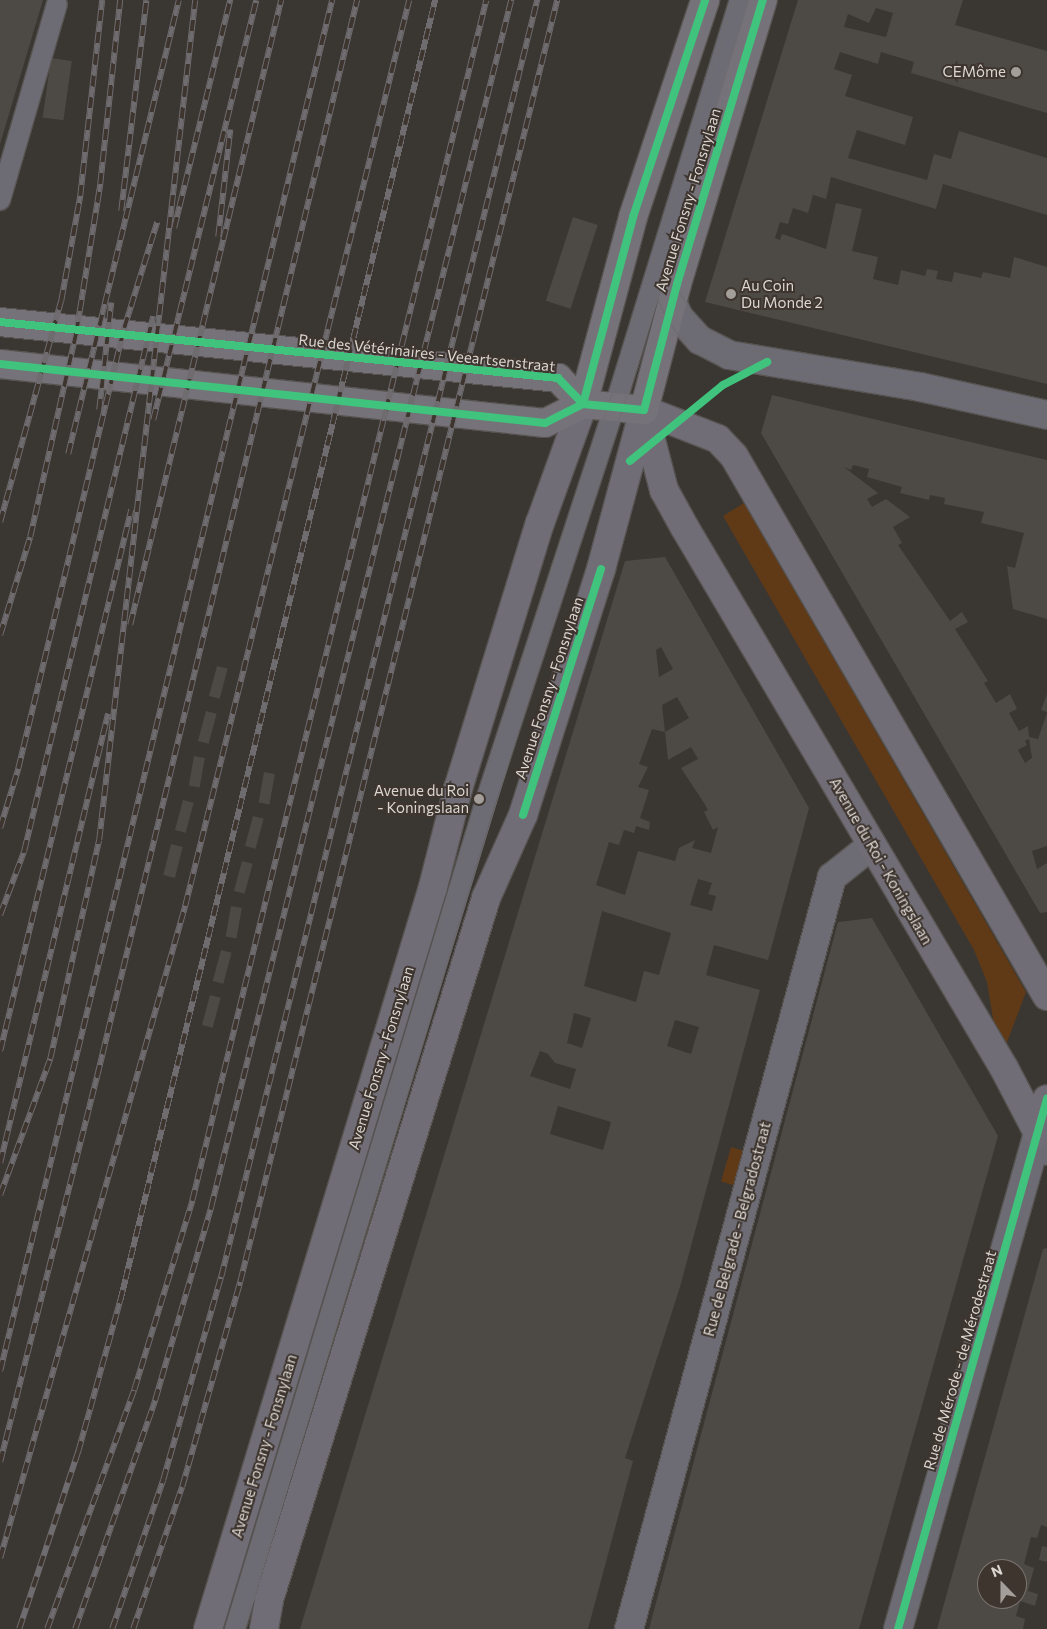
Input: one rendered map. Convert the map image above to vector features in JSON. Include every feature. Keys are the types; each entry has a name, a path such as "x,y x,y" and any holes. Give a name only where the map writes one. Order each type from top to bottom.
{"main road":[{"name":"Avenue Fonsny - Fonsnylaan","path":"208,1629 433,887 458,789 540,523 583,404 633,217 705,0"},
{"name":"Avenue Fonsny - Fonsnylaan","path":"264,1629 268,1600 486,898 523,814 598,578 672,302 763,0"},
{"name":"Rue des Vétérinaires - Veeartsenstraat","path":"0,322 558,378 583,404"},
{"path":"0,364 545,423 583,404 615,406 644,410 718,439 734,456 1047,996"},
{"name":"Avenue du Roi - Koningslaan","path":"644,410 664,490 871,846 1004,1068 1042,1142"},
{"name":"Rue de Mérode - de Mérodestraat","path":"1042,1142 1047,1098"}],"street":[{"path":"672,302 683,322 700,340 729,355 920,387 1047,415"},
{"name":"Rue de Belgrade - Belgradostraat","path":"629,1629 832,877 871,846"},
{"name":"Rue de Mérode - de Mérodestraat","path":"898,1629 1042,1142"}],"lane":[{"name":"Avenue Fonsny - Fonsnylaan","path":"235,1629 489,791 615,406 740,0"},
{"path":"0,200 57,4"},
{"name":"Avenue Fonsny - Fonsnylaan","path":"636,339 635,382 644,410"}],"shaded area":[{"path":"744,503 1026,992 1006,1045 994,1025 987,982 974,950 723,516"},
{"path":"731,1147 749,1152 739,1187 721,1182"}],"building":[{"path":"0,0 43,0 0,144"},
{"path":"798,0 963,0 955,25 1047,51 1047,113 911,73 914,62 881,52 878,64 840,52 834,69 852,75 845,96 913,117 905,145 857,130 848,158 927,180 934,154 951,159 959,131 1047,158 1047,215 943,184 936,209 831,177 826,199 813,195 808,213 793,208 788,224 780,222 775,238 780,240 782,234 826,249 836,203 862,209 852,251 878,257 873,279 898,285 901,270 925,276 927,269 938,271 936,279 952,282 954,272 981,278 983,272 1010,278 1014,257 1047,267 1047,384 705,302","holes":["876,8 893,13 886,37 844,27 848,14 869,23"]},
{"path":"51,58 72,61 63,120 43,117"},
{"path":"573,217 598,225 571,309 546,301"},
{"path":"772,395 1047,460 1047,619 1013,609 1007,566 1015,568 1024,533 981,523 984,512 944,504 945,498 930,495 929,500 900,493 902,487 867,477 869,469 853,465 851,470 844,467 878,493 867,499 872,507 886,499 910,517 893,527 902,543 898,545 950,621 962,612 968,622 955,629 988,681 984,683 996,703 1010,694 1017,709 1009,713 1019,731 1028,726 1029,737 1038,739 1047,713 1047,846 1032,851 1037,869 1047,863 1047,912 1040,913 761,433","holes":["1029,739 1032,758 1025,763 1018,750 1027,745 1025,741"]},
{"path":"665,557 809,808 768,960 714,945 706,975 760,990 680,1287 625,1458 633,1461 588,1629 300,1629 625,561","holes":["661,647 673,669 659,677 656,650","677,697 689,718 665,732 662,705","652,729 665,732 668,760 691,747 698,759 681,768 708,810 704,812 713,830 718,827 711,853 692,848 695,840 679,848 675,861 638,851 625,895 596,885 609,842 619,845 624,830 634,833 636,826 649,830 650,822 640,818 649,790 638,787 648,767 639,764","698,879 712,883 708,894 716,896 712,911 690,905","602,911 671,933 659,975 644,971 636,1002 584,986","574,1013 591,1018 582,1048 567,1043","675,1020 699,1027 691,1054 667,1046","540,1051 548,1054 555,1063 576,1069 570,1089 530,1076","558,1106 611,1122 603,1150 550,1134"]},
{"path":"217,666 228,669 220,699 209,696"},
{"path":"1047,694 1047,712 1041,710"},
{"path":"206,711 217,714 209,744 198,741"},
{"path":"194,756 205,758 200,787 189,786"},
{"path":"264,772 275,774 269,804 259,803"},
{"path":"183,800 194,803 186,833 175,830"},
{"path":"253,816 264,819 256,849 245,846"},
{"path":"171,844 183,847 175,878 163,875"},
{"path":"242,861 253,864 245,894 234,891"},
{"path":"231,906 242,908 236,938 226,937"},
{"path":"872,918 998,1136 859,1629 649,1629 838,922"},
{"path":"221,950 232,953 223,984 213,981"},
{"path":"210,995 221,998 213,1028 202,1025"},
{"path":"1047,1248 1047,1527 1041,1525 1037,1538 1031,1537 1025,1559 977,1559 977,1609 1018,1609 1016,1616 1025,1619 1023,1629 937,1629 1043,1249"},
{"path":"1042,1546 1047,1547 1047,1562 1039,1560"},
{"path":"1027,1565 1034,1568 1028,1591 1038,1594 1035,1606 1027,1603"}],"tram line":[{"path":"227,1629 479,799 551,569 608,405 733,0"},
{"path":"243,1629 566,573 627,394 748,0"},
{"path":"673,255 679,291 695,320 720,341 735,347 921,380 1047,408"},
{"path":"657,297 667,320 679,336 710,359 918,395 1047,423"}],"railway":[{"path":"0,522 61,301 80,196 102,0"},
{"path":"0,635 30,537 76,333 100,184 120,0"},
{"path":"121,211 146,0"},
{"path":"68,454 179,0"},
{"path":"0,1195 50,1059 99,840 195,0"},
{"path":"174,228 230,0"},
{"path":"153,420 256,0"},
{"path":"130,625 281,0"},
{"path":"0,1371 332,0"},
{"path":"0,1462 97,1076 357,0"},
{"path":"0,1558 185,906 409,0"},
{"path":"19,1629 78,1452 120,1301 435,0"},
{"path":"47,1629 134,1390 192,1201 486,0"},
{"path":"75,1629 155,1400 211,1207 511,0"},
{"path":"112,1629 163,1480 221,1277 537,0"},
{"path":"133,1629 182,1487 240,1282 557,0"},
{"path":"218,237 230,130"},
{"path":"0,828 18,769 124,328 157,222"},
{"path":"99,410 111,303"},
{"path":"0,915 24,851 153,316"},
{"path":"0,1051 131,510"},
{"path":"0,1163 108,714"}],"cycle path":[{"path":"583,404 633,217 705,0"},
{"path":"583,404 644,410 677,284 763,0"},
{"path":"0,322 558,378 583,404"},
{"path":"630,461 723,385 767,362"},
{"path":"0,364 545,423 583,404"},
{"path":"523,815 601,569"},
{"path":"898,1629 1047,1099"}],"place":[{"name":"CEMôme","path":"1016,72"},
{"name":"Au Coin Du Monde 2","path":"731,294"},
{"name":"Avenue du Roi - Koningslaan","path":"479,799"}]}
